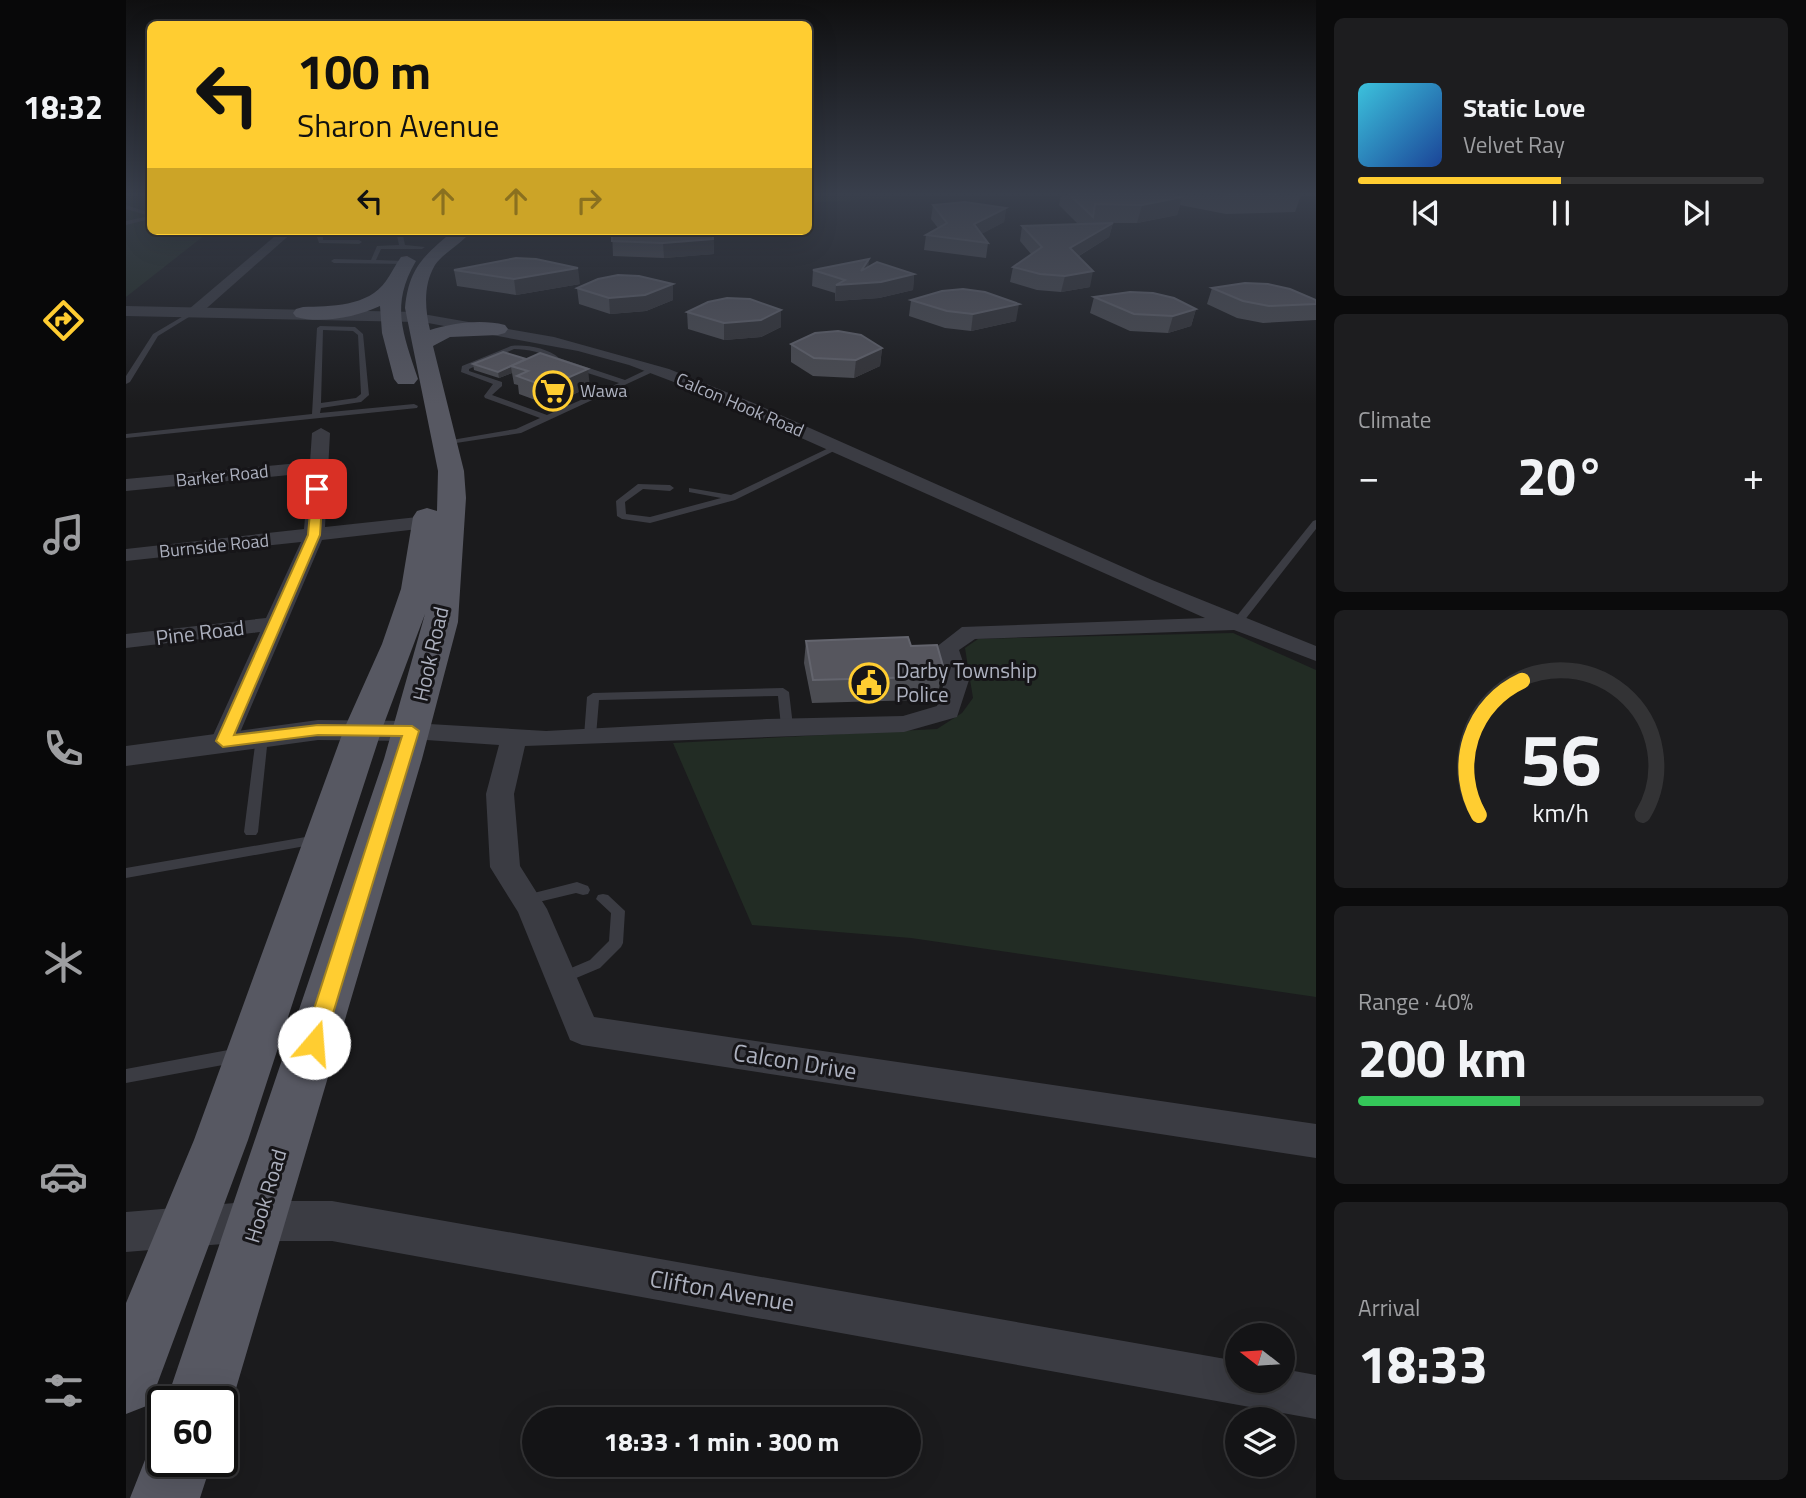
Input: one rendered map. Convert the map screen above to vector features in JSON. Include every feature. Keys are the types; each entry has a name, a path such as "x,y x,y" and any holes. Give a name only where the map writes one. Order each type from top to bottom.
{"main road":[{"path":"387,315 401,265"},
{"name":"Hook Road","path":"204,1386 412,731 441,622 447,570 452,471 419,330 416,293 426,265"},
{"path":"303,313 360,307 381,299 395,283"},
{"name":"Hook Road","path":"126,1382 251,1052 363,729 399,644 417,589 427,522 428,474 414,406 387,315"},
{"path":"419,330 433,336 448,332 498,329"},
{"path":"165,1498 172,1477"}],"street":[{"path":"194,312 249,265"},
{"path":"126,311 387,315 419,330"},
{"name":"Calcon Hook Road","path":"498,329 566,344 653,370 838,447 1236,624 1316,654"},
{"path":"223,741 314,535 319,425"},
{"name":"Barker Road","path":"126,485 319,467"},
{"name":"Burnside Road","path":"126,555 427,522"},
{"name":"Pine Road","path":"126,641 274,624"},
{"path":"126,755 318,730 363,729 514,737 904,724 948,710 957,680 947,648 970,632 1236,624"},
{"name":"Calcon Drive","path":"514,737 500,794 505,867 526,900 582,1030 1316,1141"},
{"name":"Clifton Avenue","path":"126,1232 258,1221 331,1221 1316,1397"}],"lane":[{"path":"126,382 155,335 194,312"},
{"path":"317,406 358,400 365,395 361,335 355,329 320,328 317,406 319,425"},
{"path":"499,384 466,372 465,368 513,348 525,347 553,356 552,362 625,382"},
{"path":"501,353 510,355"},
{"path":"446,443 510,433 653,370"},
{"path":"509,380 493,388 488,396 548,418"},
{"path":"126,436 319,425 414,406"},
{"path":"670,488 641,486 620,501 622,516 650,520 732,498 838,447"},
{"path":"692,490 732,498"},
{"path":"1236,624 1316,523"},
{"path":"590,736 593,697 783,692 787,726"},
{"path":"251,832 262,737"},
{"path":"126,873 324,838"},
{"path":"526,900 577,887 583,890"},
{"path":"562,979 595,964 616,943 618,911 603,899"},
{"path":"126,1076 251,1052"}],"shaded area":[{"path":"126,265 167,265 126,297"},
{"path":"1233,633 1316,670 1316,997 911,938 752,925 673,743 937,729 962,713 973,698 965,648 978,639"}],"building":[{"path":"480,265 564,265 578,268 514,279 454,270"},
{"path":"839,265 865,265 861,271 872,265 886,265 914,274 881,282 836,285 845,280 813,270"},
{"path":"1087,265 1093,271 1065,276 1040,274 1013,267"},
{"path":"618,275 639,276 673,284 645,295 609,298 577,288 598,279"},
{"path":"1245,283 1290,289 1316,300 1316,304 1269,306 1243,301 1212,288"},
{"path":"963,289 985,292 1019,304 973,314 947,311 911,300 942,291"},
{"path":"1130,292 1153,293 1174,298 1196,309 1173,316 1134,314 1094,297"},
{"path":"727,298 750,299 781,310 761,320 724,323 687,312 708,302"},
{"path":"838,331 861,335 882,348 856,360 814,358 791,344 815,333"},
{"path":"503,352 526,359 498,372 473,364"},
{"path":"540,353 588,369 547,387 517,376 528,371 511,366"},
{"path":"908,637 911,646 937,645 943,666 920,667 922,677 813,680 806,641"}],"place":[{"name":"Wawa","path":"553,391"},
{"name":"Darby Township Police","path":"869,683"}],"route":[{"path":"314,1043 412,731 318,730 223,741 314,535 317,489"}]}
